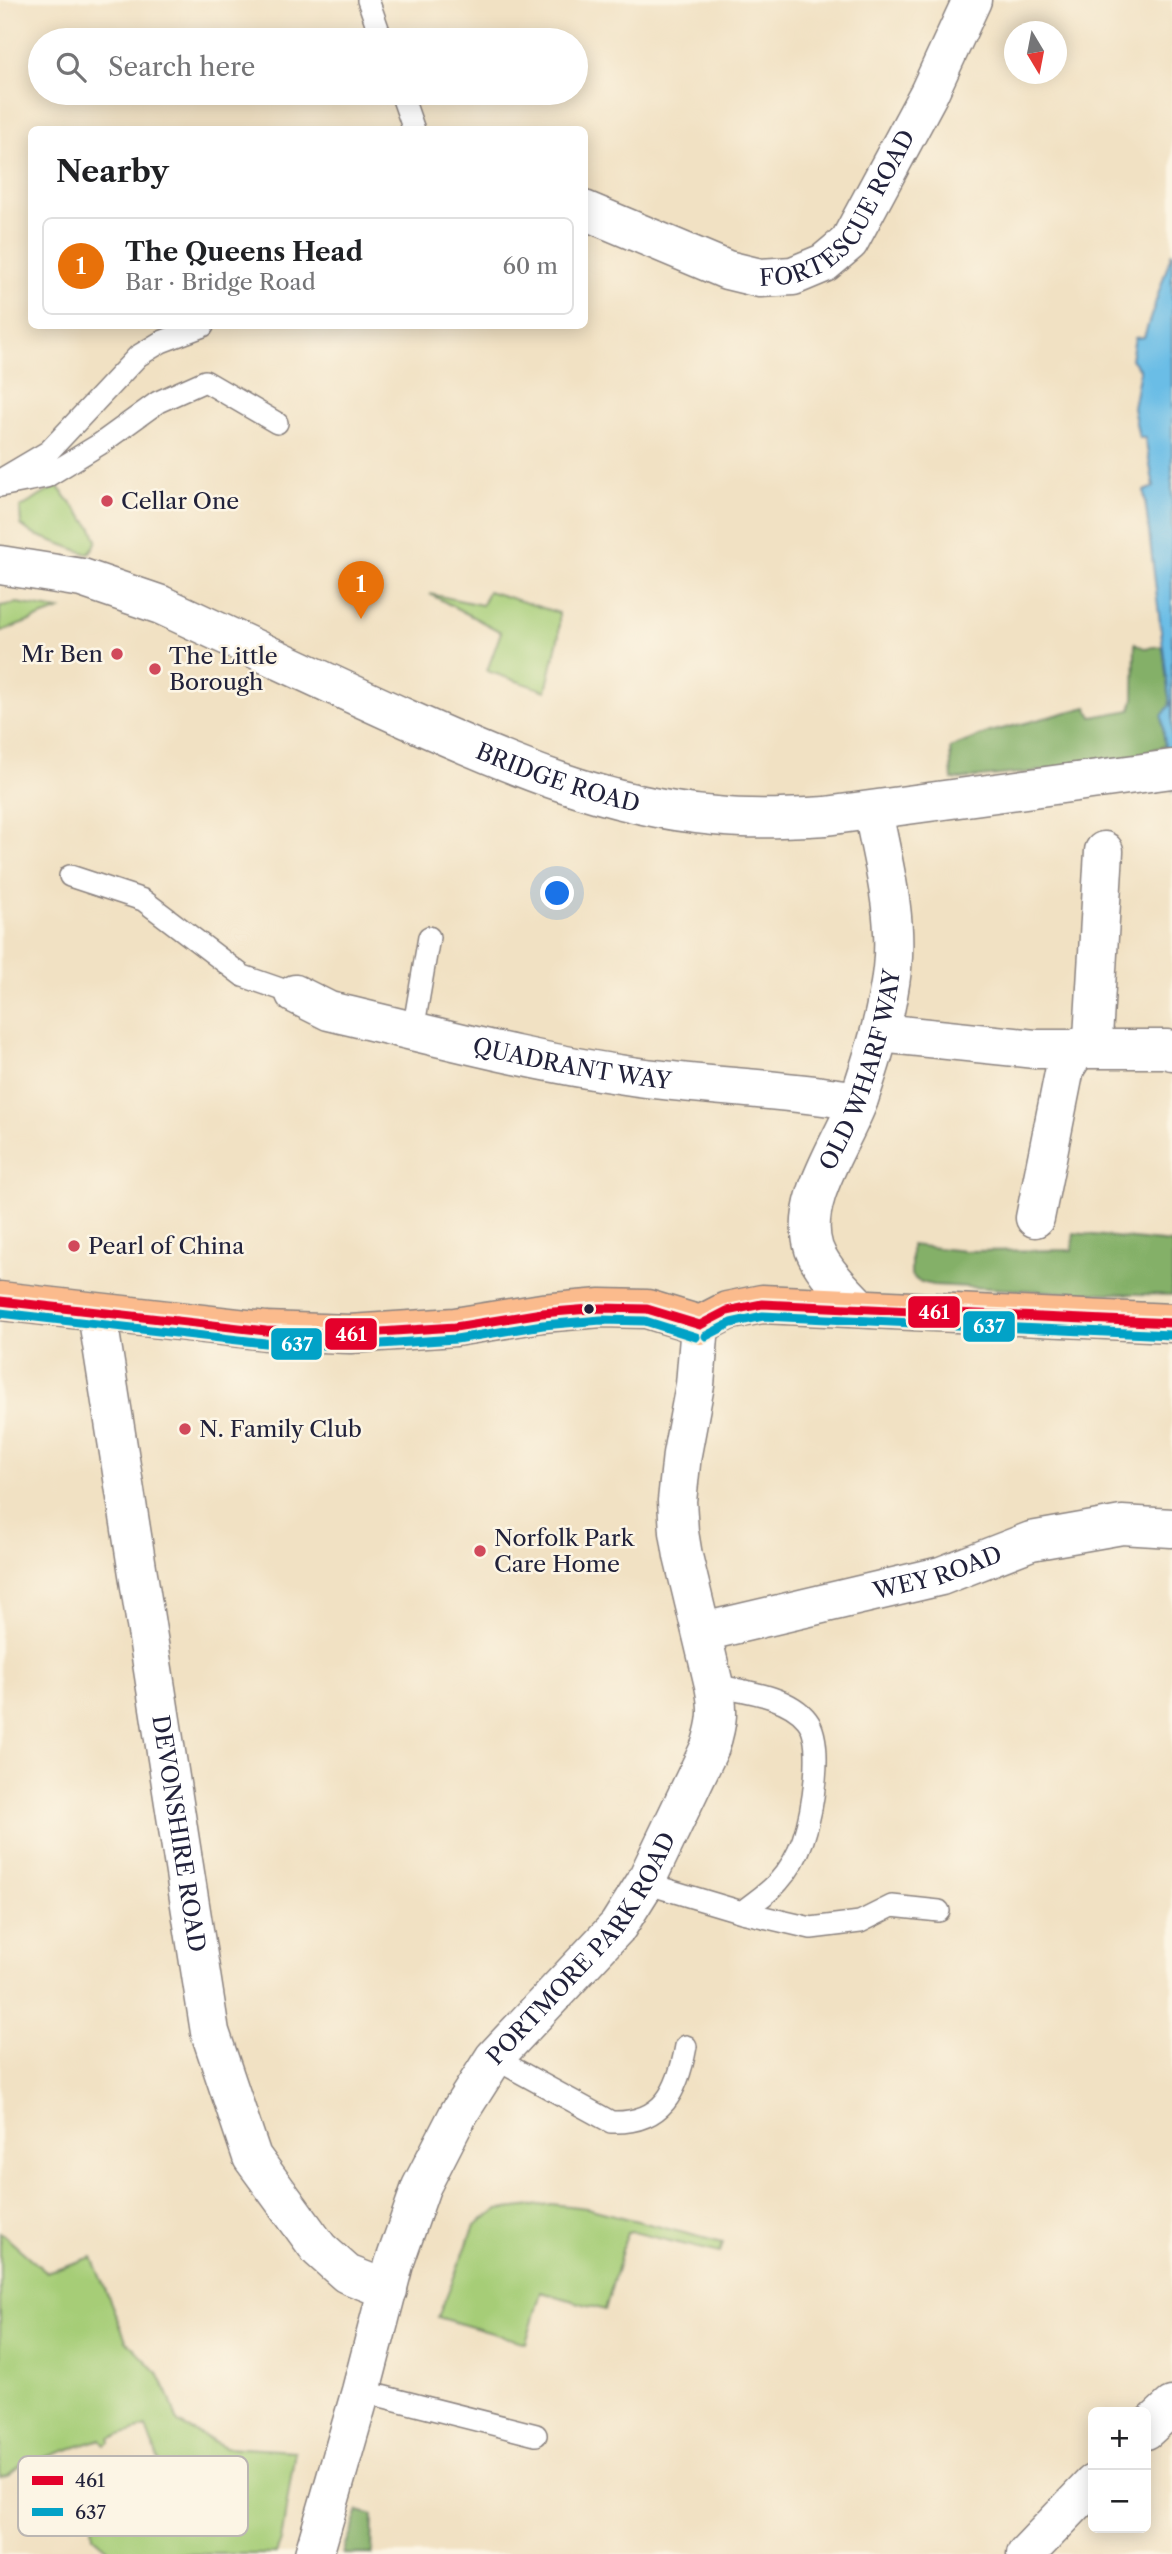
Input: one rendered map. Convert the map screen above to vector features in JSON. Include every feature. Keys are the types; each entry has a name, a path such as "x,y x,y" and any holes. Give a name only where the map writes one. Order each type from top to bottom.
{"main road":[{"path":"0,1301 266,1331 350,1334 455,1327 542,1313 601,1308 647,1309 700,1325 727,1311 762,1304 1172,1323"}],"street":[{"name":"FORTESCUE ROAD","path":"588,212 727,271 760,278 793,276 824,263 849,242 929,93 972,0"},
{"name":"BRIDGE ROAD","path":"0,565 82,578 161,605 480,752 568,785 611,797 714,817 783,819 873,811 1161,771"},
{"name":"OLD WHARF WAY","path":"860,1308 837,1285 815,1250 811,1224 818,1188 858,1101 880,1033 892,970 893,942 888,883 873,811"},
{"path":"1035,1218 1065,1068 1077,1049 1093,1038 1104,851"},
{"name":"QUADRANT WAY","path":"295,994 329,1011 579,1068 858,1101"},
{"path":"880,1033 1034,1049 1172,1051"},
{"name":"DEVONSHIRE ROAD","path":"97,1313 210,2032 252,2157 318,2249 347,2274 388,2290"},
{"name":"PORTMORE PARK ROAD","path":"314,2554 388,2290 421,2187 458,2113 494,2058 562,1989 618,1926 645,1883 710,1747 717,1725 718,1706 703,1632 683,1556 677,1501 682,1454 695,1385 700,1325"},
{"name":"WEY ROAD","path":"703,1632 941,1576 1031,1541 1122,1525 1172,1528"},
{"path":"1151,2425 1172,2406"},
{"path":"1026,2554 1088,2489"}],"lane":[{"path":"368,0 378,28"},
{"path":"405,105 413,126"},
{"path":"0,480 49,451 138,356 162,342 195,329"},
{"path":"0,485 46,477 100,444 158,402 205,382 277,423"},
{"path":"70,876 143,900 243,976 295,994"},
{"path":"413,1031 429,937"},
{"path":"714,1685 775,1698 807,1719 815,1736 817,1757 814,1788 803,1839 779,1882 742,1912"},
{"path":"645,1883 742,1912 811,1928 859,1922 892,1906 939,1911"},
{"path":"494,2058 611,2122 630,2123 650,2116 670,2096 681,2077 686,2046"},
{"path":"361,2391 536,2435"}],"green space":[{"path":"57,486 92,528 97,540 88,554 33,534 21,525 20,508"},
{"path":"488,591 559,613 559,635 546,691 487,671 501,632 430,594 482,605"},
{"path":"17,603 60,610 0,632 0,606"},
{"path":"1135,643 1144,648 1163,646 1170,706 1162,717 1165,746 1148,751 1148,760 952,780 950,748 990,732 1087,707 1092,717 1131,710 1134,698"},
{"path":"1074,1233 1172,1243 1172,1295 932,1285 918,1281 911,1275 911,1245 965,1251 1072,1250"},
{"path":"551,2204 587,2208 723,2243 720,2253 633,2232 627,2233 605,2310 541,2292 526,2343 438,2317 475,2225 497,2210"},
{"path":"0,2232 46,2272 92,2257 126,2340 158,2373 178,2423 225,2447 295,2451 281,2541 276,2554 113,2554 93,2537 248,2536 248,2456 157,2456 146,2427 110,2438 110,2442 105,2445 101,2439 48,2456 18,2456 18,2467 0,2477"},
{"path":"359,2511 373,2515 372,2554 343,2554"}],"water":[{"path":"1172,252 1172,794 1169,751 1165,746 1162,716 1170,705 1144,491 1154,487 1145,438 1139,438 1133,408 1140,370 1131,359 1135,338 1144,337"}],"transit line":[{"name":"461","path":"0,1301 266,1331 350,1334 455,1327 542,1313 601,1308 647,1309 700,1325"},
{"name":"461","path":"700,1325 727,1311 762,1304 1172,1323"},
{"name":"637","path":"0,1313 265,1343 350,1346 456,1339 543,1325 601,1320 645,1321 696,1337"},
{"name":"637","path":"706,1336 731,1323 763,1316 1171,1335"}],"place":[{"name":"Cellar One","path":"107,501"},
{"name":"The Queens Head","path":"361,619"},
{"name":"Mr Ben","path":"117,654"},
{"name":"The Little Borough","path":"155,669"},
{"name":"Pearl of China","path":"74,1246"},
{"name":"N. Family Club","path":"185,1429"},
{"name":"Norfolk Park Care Home","path":"480,1551"}]}
